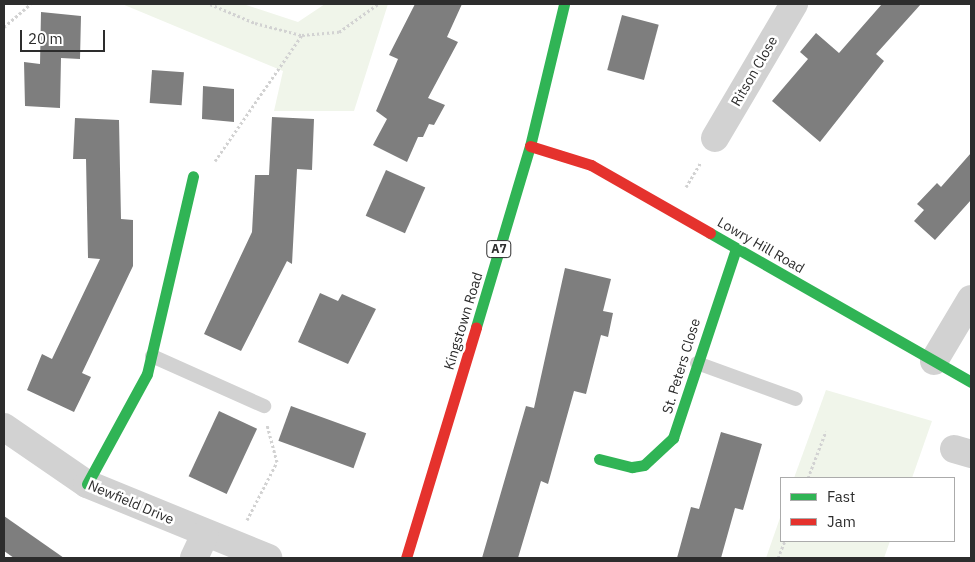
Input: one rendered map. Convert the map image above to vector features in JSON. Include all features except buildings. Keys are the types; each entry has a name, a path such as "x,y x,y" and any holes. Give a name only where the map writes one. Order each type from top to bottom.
{"street":[{"name":"Kingstown Road","path":"406,558 530,146 564,4"},
{"name":"Ritson Close","path":"715,138 794,4"},
{"name":"Lowry Hill Road","path":"530,146 584,162 673,209 736,249 971,382"},
{"path":"87,484 147,374 193,176"},
{"name":"St. Peters Close","path":"598,458 632,467 663,451 685,412 697,363 736,249"},
{"path":"934,361 971,299"},
{"name":"Newfield Drive","path":"4,427 87,484 200,546 237,546 268,558"}],"lane":[{"path":"152,356 264,406"},
{"path":"697,363 796,399"}],"path":[{"path":"4,27 30,4"},
{"path":"210,4 255,23 302,35 339,32 378,4"},
{"path":"193,176 223,156 302,35"},
{"path":"673,209 715,138"},
{"path":"237,546 277,462 264,406"},
{"path":"808,477 826,431"},
{"path":"778,558 785,542"}],"shaded area":[{"path":"122,4 243,4 298,22 325,4 388,4 354,111 274,111 283,71"},
{"path":"826,390 932,421 912,477 794,477"},
{"path":"780,518 780,542 890,542 884,558 766,558"}],"traffic: fast":[{"path":"476,327 530,146 564,4"},
{"path":"87,484 147,374 193,176"},
{"path":"710,233 971,382"},
{"path":"599,459 632,467 644,465 673,438 736,249"}],"traffic: jam":[{"path":"530,146 591,165 710,233"},
{"path":"406,558 476,327"}]}
